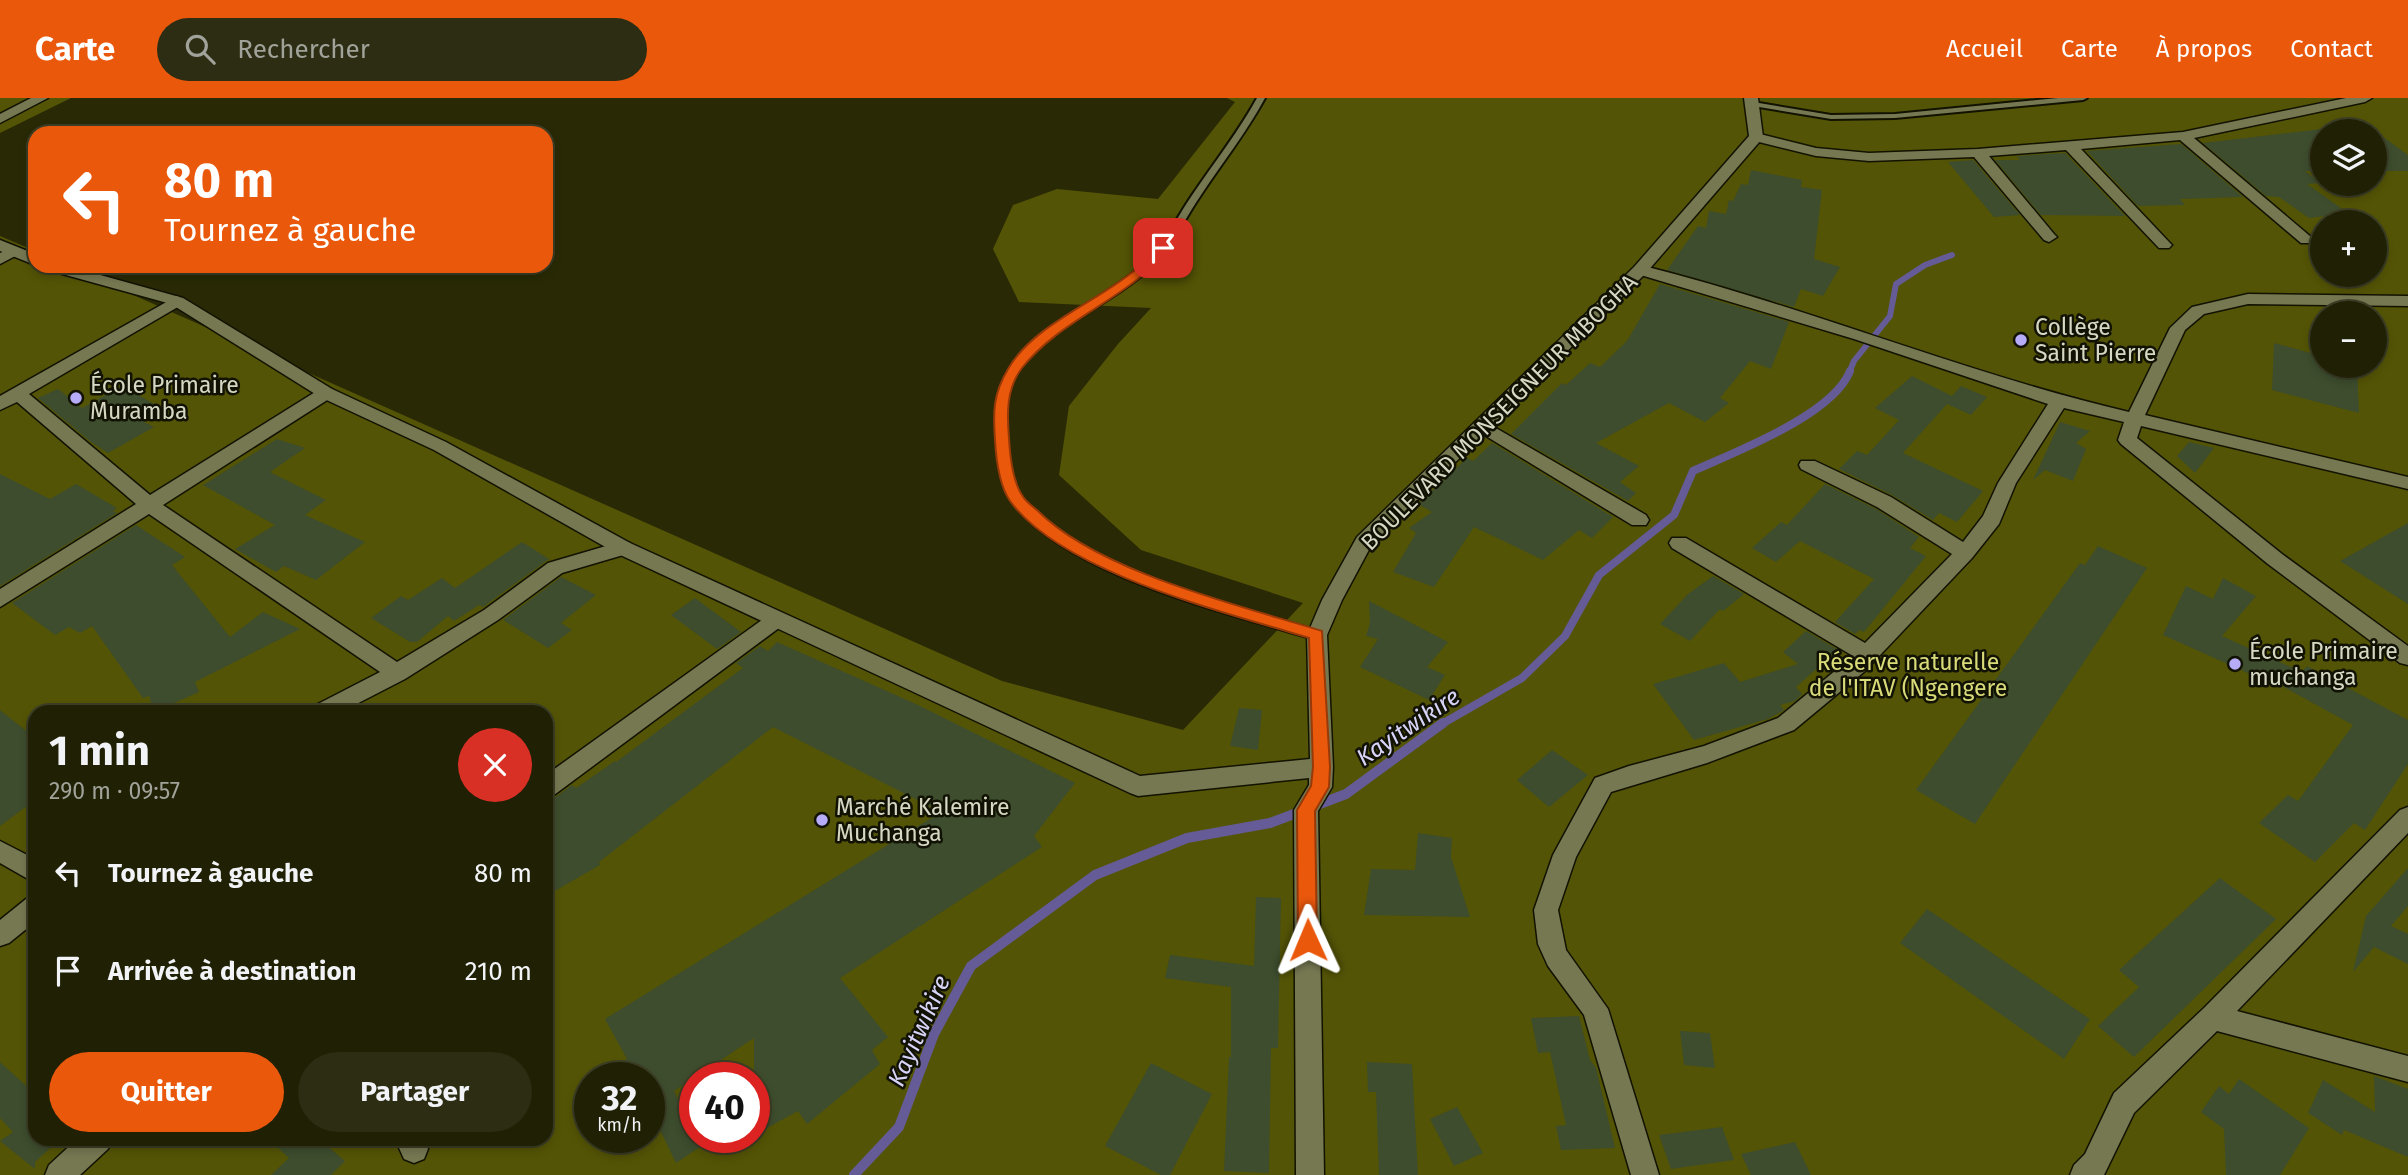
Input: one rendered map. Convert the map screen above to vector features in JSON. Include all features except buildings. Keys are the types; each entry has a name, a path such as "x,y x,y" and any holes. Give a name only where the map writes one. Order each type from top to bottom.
{"street":[{"path":"0,119 41,98"},
{"path":"1752,101 1756,137 1816,152 1869,157 1978,153 2183,136 2365,98"},
{"path":"2183,136 2306,240"},
{"name":"BOULEVARD MONSEIGNEUR MBOGHA","path":"1321,777 1317,635 1332,600 1364,542 1640,270 1756,137"},
{"path":"2070,146 2164,246"},
{"path":"1978,153 2049,237"},
{"path":"5,252 28,258"},
{"path":"1640,270 1866,337 2059,401 2408,483"},
{"path":"75,273 177,301 326,393 440,446 623,548 1138,786 1321,777 1306,810 1310,1175"},
{"path":"2408,301 2248,299 2198,310 2178,328 2134,419 2127,440 2275,559 2408,657"},
{"path":"0,404 177,301"},
{"path":"0,599 326,393"},
{"path":"18,394 150,505 397,673"},
{"path":"1644,1175 1594,1009 1557,958 1551,944 1546,910 1565,855 1603,785 1629,775 1707,754 1786,724 1867,654 1965,554 1992,519 2007,483 2059,401"},
{"path":"1482,426 1639,520"},
{"path":"1808,466 1884,502 1965,554"},
{"path":"1679,543 1867,654"},
{"path":"335,705 397,673 491,614 555,568 623,548"},
{"path":"553,783 776,620"},
{"path":"2084,1175 2095,1164 2124,1103 2213,1017 2408,817"},
{"path":"0,851 28,868"},
{"path":"0,934 28,912"},
{"path":"2213,1017 2408,1069"},
{"path":"59,1175 90,1146"}],"lane":[{"path":"1261,98 1246,129 1192,201 1163,248 1145,268 1043,338 1014,369 999,405 1003,460 1015,497 1044,526 1084,553 1175,590 1317,635"},
{"path":"1752,101 1831,117 1895,116 2083,98"}],"green space":[{"path":"0,98 71,98 0,133"},
{"name":"Réserve naturelle de l'ITAV (Ngengere","path":"1227,98 2408,98 2408,1175 0,1175 0,236 28,248 28,273 84,273 1002,681 1183,730 1303,603 1141,550 1059,475 1069,406 1118,344 1151,308 1019,302 993,249 1013,205 1057,189 1158,199 1235,102"}],"waterway":[{"name":"Kayitwikire","path":"1850,372 1854,361 1890,316 1896,284 1925,265 1952,255"},
{"name":"Kayitwikire","path":"1441,724 1522,678 1565,636 1599,575 1674,515 1693,471 1757,443 1804,417 1824,403 1840,387 1850,372"},
{"name":"Kayitwikire","path":"854,1175 899,1127 934,1034 971,966 1095,875 1187,838 1270,823 1346,794 1441,724"}],"place":[{"name":"Collège Saint Pierre","path":"2021,340"},
{"name":"École Primaire Muramba","path":"76,398"},
{"name":"École Primaire muchanga","path":"2235,664"},
{"name":"Marché Kalemire Muchanga","path":"822,820"}],"route":[{"path":"1163,248 1145,268 1043,338 1014,369 999,405 1003,460 1015,497 1044,526 1084,553 1132,575 1317,635 1322,767 1320,787 1306,810 1308,940"}]}
